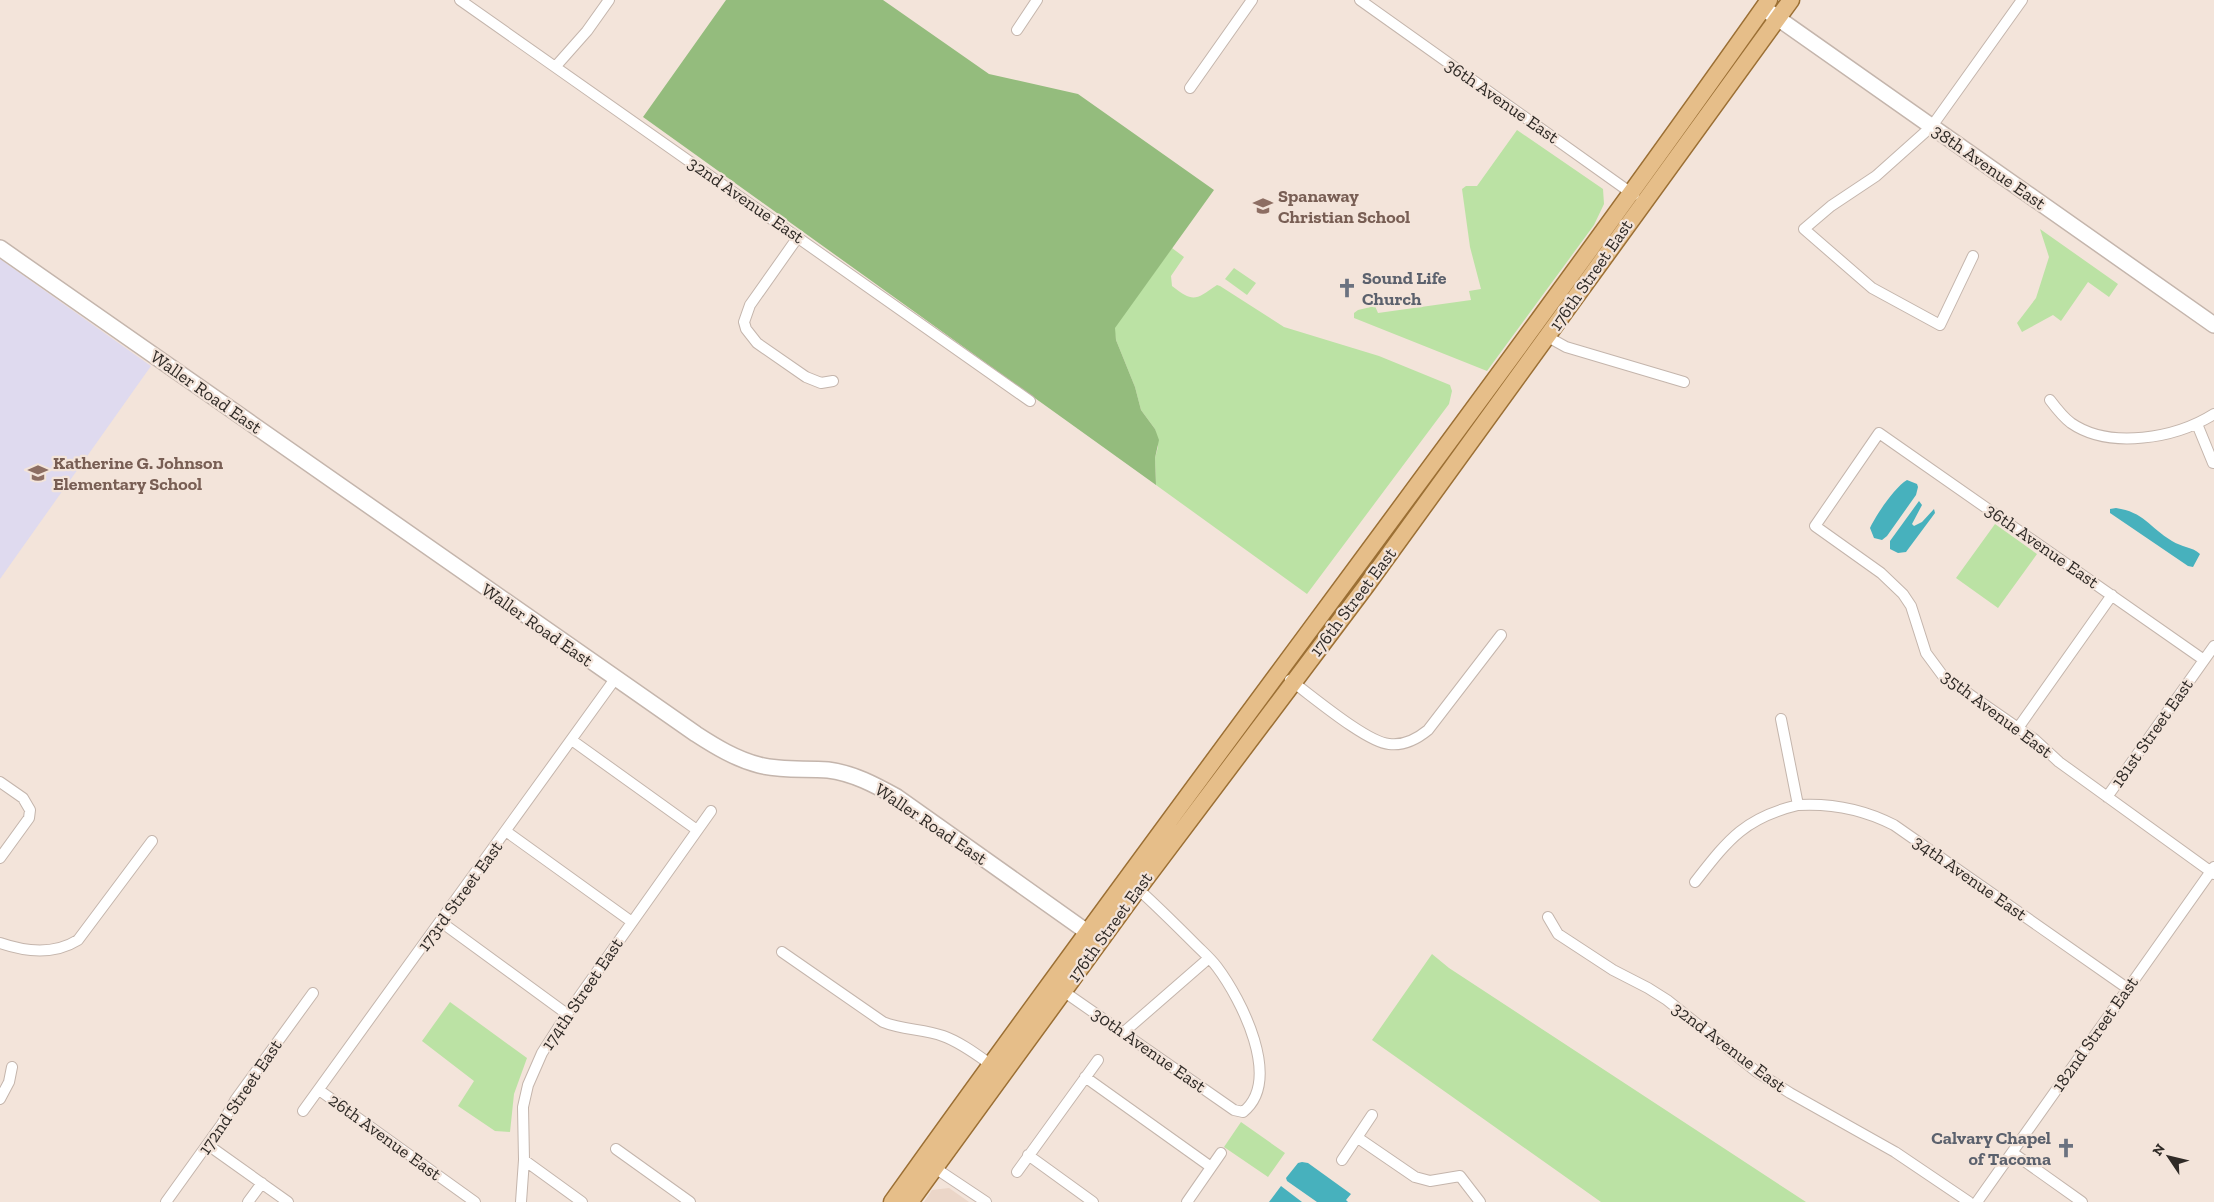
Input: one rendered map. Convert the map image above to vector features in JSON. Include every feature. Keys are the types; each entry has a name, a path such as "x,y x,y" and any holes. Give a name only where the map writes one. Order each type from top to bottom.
{"main road":[{"name":"176th Street East","path":"910,1202 1138,889 1286,676 1636,197 1791,0"},
{"name":"176th Street East","path":"892,1202 1086,932 1286,676 1366,586 1548,337 1636,197 1766,4"},
{"path":"935,1168 933,1159 962,1117 962,1104"}],"street":[{"name":"32nd Avenue East","path":"460,0 1030,401"},
{"path":"556,66 587,31 610,0"},
{"path":"1016,30 1037,0"},
{"path":"1190,88 1252,0"},
{"name":"36th Avenue East","path":"1360,0 1636,197"},
{"path":"1973,256 1940,325 1889,299 1860,279 1804,229 1831,206 1883,170 1932,126 2022,0"},
{"name":"38th Avenue East","path":"1766,4 1778,18 2214,325"},
{"path":"798,237 750,305 744,322 746,329 757,342 806,377 821,383 832,381"},
{"name":"Waller Road East","path":"0,248 615,680 696,734 741,760 761,766 784,769 829,770 859,778 897,796 1100,941"},
{"path":"1548,337 1566,347 1684,382"},
{"path":"2050,400 2070,422 2087,431 2104,435 2143,438 2180,431 2214,414"},
{"path":"2197,424 2213,462"},
{"name":"36th Avenue East","path":"1879,433 2204,660"},
{"name":"35th Avenue East","path":"1879,433 1815,526 1881,573 1903,594 1911,606 1926,653 1943,676 2034,739 2059,762 2213,871"},
{"path":"2018,728 2112,595"},
{"path":"1286,676 1373,739 1390,744 1408,742 1428,730 1501,635"},
{"name":"181st Street East","path":"2107,797 2214,646"},
{"name":"173rd Street East","path":"303,1111 507,832 615,680"},
{"path":"1781,719 1798,806"},
{"path":"573,740 697,830"},
{"path":"0,782 23,798 30,810 29,818 0,858"},
{"name":"34th Avenue East","path":"1695,882 1720,848 1752,823 1772,812 1798,806 1828,805 1861,810 1894,825 2127,988"},
{"name":"174th Street East","path":"521,1202 524,1160 523,1107 528,1085 542,1053 567,1014 712,811"},
{"path":"507,832 632,922"},
{"path":"0,943 37,950 58,950 68,946 83,934 152,841"},
{"name":"182nd Street East","path":"1977,1202 2127,988 2213,871"},
{"path":"1124,1032 1208,958 1163,911 1138,889"},
{"name":"32nd Avenue East","path":"1548,918 1558,934 1613,970 1667,1000 1758,1072 1790,1093 1895,1152 1969,1202"},
{"path":"440,922 567,1014"},
{"path":"782,952 883,1022 895,1027 942,1036 955,1041 990,1064"},
{"name":"30th Avenue East","path":"1063,991 1234,1110 1243,1112 1249,1107 1260,1081 1257,1052 1250,1028 1233,994 1217,967 1208,958"},
{"name":"172nd Street East","path":"166,1202 208,1145 236,1099 313,993"},
{"path":"1016,1172 1098,1060"},
{"path":"0,1099 9,1082 12,1067"},
{"path":"1085,1077 1212,1167"},
{"name":"26th Avenue East","path":"319,1090 476,1202"},
{"path":"1342,1160 1372,1116"},
{"path":"1358,1138 1415,1177 1430,1181 1460,1176 1480,1202"},
{"path":"208,1145 288,1202"},
{"path":"616,1149 690,1202"},
{"path":"1187,1202 1221,1153"},
{"path":"2013,1153 2082,1202"},
{"path":"1028,1155 1093,1202"},
{"path":"524,1160 582,1202"},
{"path":"935,1168 986,1202"},
{"path":"248,1202 262,1183"}],"shaded area":[{"name":"Katherine G. Johnson Elementary School","path":"0,259 151,366 0,579"},
{"path":"949,1188 969,1202 924,1202 932,1190"}],"green space":[{"path":"726,0 883,0 989,74 1078,94 1214,190 1115,328 1116,340 1135,387 1141,410 1155,429 1159,440 1155,458 1156,485 643,117"},
{"path":"1517,130 1603,189 1604,204 1594,225 1487,371 1354,318 1354,313 1358,310 1375,306 1378,313 1471,300 1469,291 1481,289 1470,247 1462,189 1466,186 1477,186"},
{"path":"2040,229 2118,284 2109,297 2088,282 2061,321 2053,315 2022,332 2017,323 2036,298 2049,257"},
{"path":"1172,248 1184,257 1171,276 1172,286 1185,295 1195,298 1217,285 1220,286 1284,327 1379,356 1450,385 1452,391 1449,404 1307,594 1156,485 1155,458 1158,447 1155,429 1141,410 1135,387 1116,340 1114,328"},
{"path":"1234,268 1256,283 1247,295 1225,279"},
{"path":"1995,524 2037,554 1998,608 1956,578"},
{"path":"1432,954 1449,968 1806,1202 1601,1202 1372,1040"},
{"path":"450,1002 527,1058 514,1094 510,1132 495,1131 458,1106 474,1081 422,1041"},
{"path":"1241,1122 1285,1153 1268,1177 1224,1147"}],"water":[{"path":"1907,480 1917,484 1916,495 1887,536 1882,540 1874,538 1870,528 1873,522 1892,495"},
{"path":"1919,501 1922,505 1912,524 1914,526 1922,522 1934,509 1935,513 1906,552 1898,553 1890,549 1890,541"},
{"path":"2116,508 2133,513 2172,541 2200,554 2193,567 2188,566 2110,513 2110,509"},
{"path":"1298,1163 1308,1163 1351,1194 1346,1200 1348,1202 1317,1202 1287,1181 1286,1178"},
{"path":"1281,1186 1302,1202 1269,1202"}],"place":[{"name":"Spanaway Christian School","path":"1263,206"},
{"name":"Sound Life Church","path":"1347,288"},
{"name":"Katherine G. Johnson Elementary School","path":"38,473"},
{"name":"Calvary Chapel of Tacoma","path":"2066,1148"}]}
